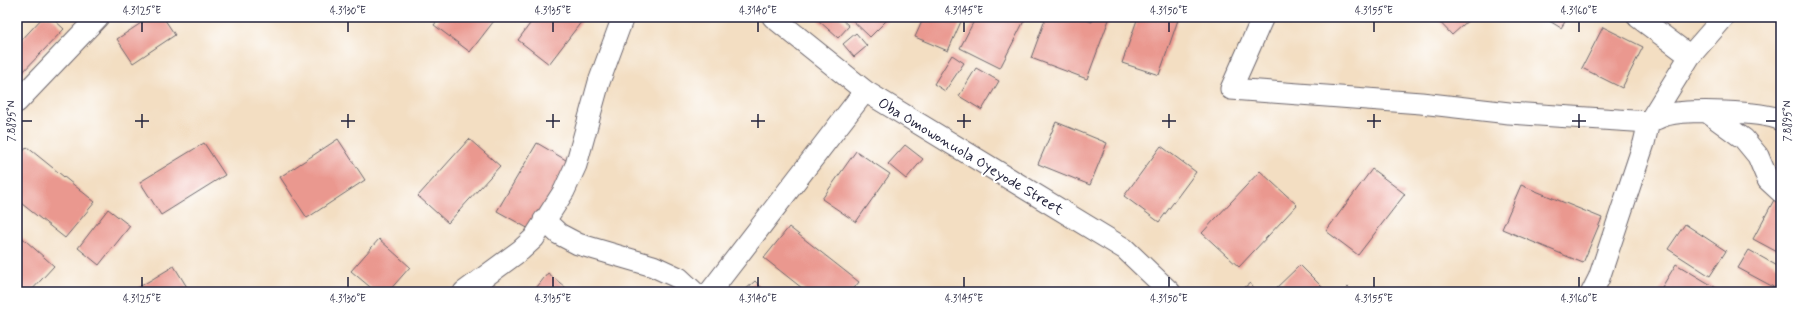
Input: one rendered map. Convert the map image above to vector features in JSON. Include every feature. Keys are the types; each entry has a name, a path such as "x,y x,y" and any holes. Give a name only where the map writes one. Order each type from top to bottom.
{"street":[{"path":"17,102 98,17"},
{"path":"464,292 521,250 534,238 544,220 564,191 576,165 599,82 623,17"},
{"name":"Oba Omowonuola Oyeyode Street","path":"772,17 865,91 1124,249 1170,292"},
{"path":"1263,17 1231,89 1421,103 1509,113 1649,122 1666,115 1686,112 1778,116"},
{"path":"1638,17 1690,56"},
{"path":"1592,292 1599,278 1644,143 1649,122 1690,56 1724,17"},
{"path":"710,292 865,91"},
{"path":"1707,112 1744,139 1758,156 1768,180 1781,192"},
{"path":"544,220 559,234 578,244 653,266 679,278 694,292"}],"building":[{"path":"43,17 51,17 64,29 19,76 17,74 17,45"},
{"path":"150,17 163,17 175,35 133,63 117,39"},
{"path":"440,17 497,17 470,52 434,25"},
{"path":"535,17 585,17 549,64 518,40"},
{"path":"821,17 839,17 849,26 838,38 818,20"},
{"path":"849,17 890,17 870,37"},
{"path":"924,17 963,17 948,51 915,37"},
{"path":"976,17 1026,17 1000,68 960,48"},
{"path":"1046,17 1079,17 1092,22 1094,17 1110,17 1087,79 1031,58"},
{"path":"1138,17 1179,17 1159,75 1122,63"},
{"path":"1435,17 1472,17 1452,35"},
{"path":"1543,17 1568,17 1561,28"},
{"path":"1603,27 1643,47 1622,88 1582,68"},
{"path":"856,33 867,46 854,57 843,44"},
{"path":"952,55 964,63 945,91 934,84"},
{"path":"976,68 999,81 982,110 959,96"},
{"path":"1056,122 1107,143 1090,185 1038,164"},
{"path":"338,139 365,180 307,218 280,177"},
{"path":"469,139 500,166 448,223 418,196"},
{"path":"204,143 225,175 161,215 140,182"},
{"path":"537,143 571,163 531,230 497,211"},
{"path":"905,145 923,159 906,179 888,164"},
{"path":"1161,146 1196,172 1159,222 1124,196"},
{"path":"27,147 95,202 65,238 17,200 17,159"},
{"path":"856,151 890,174 856,222 822,199"},
{"path":"1372,169 1405,194 1358,255 1326,231"},
{"path":"1260,171 1297,205 1239,267 1202,233"},
{"path":"1521,185 1602,218 1583,263 1502,229"},
{"path":"1775,198 1781,201 1781,254 1753,239"},
{"path":"108,209 130,226 99,265 78,248"},
{"path":"1685,224 1726,251 1710,276 1668,249"},
{"path":"789,227 859,282 851,292 807,292 764,258"},
{"path":"17,233 54,266 30,292 21,292 17,288"},
{"path":"379,239 410,267 388,292 376,292 351,271"},
{"path":"1749,250 1781,268 1781,286 1779,290 1738,268"},
{"path":"1676,264 1723,292 1659,292"},
{"path":"1300,265 1327,292 1272,292"},
{"path":"174,266 190,292 131,292"},
{"path":"548,273 571,292 533,292"},
{"path":"755,281 766,292 743,292"},
{"path":"1250,283 1256,292 1239,292"},
{"path":"1348,287 1353,292 1343,292"}]}
